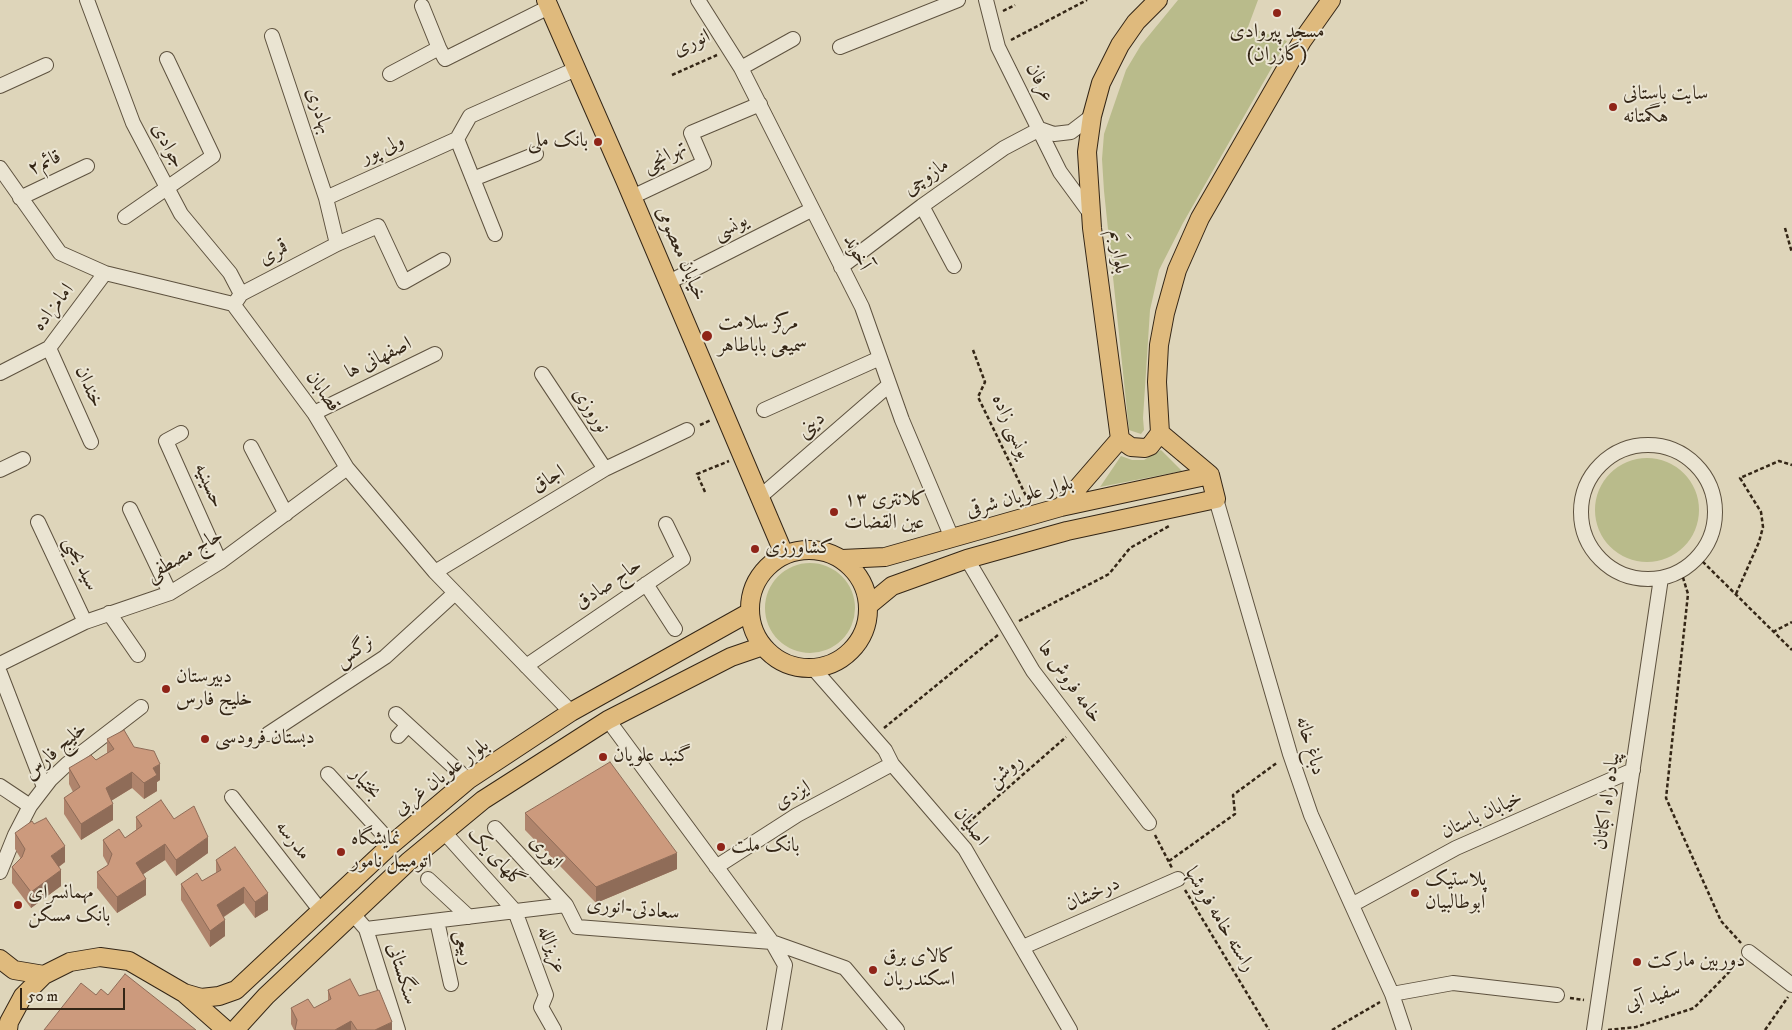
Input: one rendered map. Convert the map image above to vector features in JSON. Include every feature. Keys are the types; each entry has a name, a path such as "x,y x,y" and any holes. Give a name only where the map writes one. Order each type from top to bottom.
{"main road":[{"name":"بلوار بَم","path":"1120,439 1090,213 1087,152 1092,116 1102,83 1120,45 1136,22 1158,0"},
{"path":"1060,507 1120,439 1131,447 1145,448 1150,446 1160,433 1157,382 1159,345 1165,313 1177,270 1200,218 1302,41 1330,0"},
{"name":"خیابان معصومی","path":"547,3 726,413 784,554"},
{"path":"869,605 892,586 967,559 1066,530 1216,499 1210,475 1160,433"},
{"name":"بلوار علویان شرقی","path":"842,559 885,557 1060,507 1210,475"},
{"path":"806,549 824,551 842,559 856,571 865,587 869,605 867,624 860,641 847,655 839,660 831,664 812,668 794,666 777,658 763,646 754,630 750,612 752,593 759,576 772,562 784,554 806,549"},
{"name":"بلوار علویان غربی","path":"184,993 201,998 219,996 236,990 392,844 472,778 571,712 750,612"},
{"path":"235,1030 266,996 408,862 491,795 608,720 731,657 763,646"},
{"path":"472,778 491,795"},
{"path":"8,1026 23,996 44,975 70,962 100,957 129,961 184,993 226,1030"},
{"path":"0,959 14,970 44,975"},
{"path":"0,1005 8,1026"}],"street":[{"name":"جوادی","path":"87,0 133,123 181,214 230,273 237,299"},
{"name":"آخوند","path":"698,0 741,68 811,210 862,307 889,385 952,538"},
{"path":"840,47 958,0"},
{"name":"عرفان","path":"986,0 998,47 1040,129 1054,134 1071,132 1092,116"},
{"path":"422,6 445,59 547,3"},
{"name":"بهادری","path":"272,36 326,198 337,244"},
{"path":"741,68 793,39"},
{"path":"390,74 439,48"},
{"path":"125,217 213,156 167,59"},
{"path":"0,86 46,65"},
{"path":"496,234 457,139 470,116 576,69"},
{"name":"تهرانچی","path":"632,197 704,163 691,133 760,104"},
{"path":"1040,129 1060,172 1090,213"},
{"name":"مازوچی","path":"841,267 922,206 1004,148 1040,129"},
{"name":"ولی پور","path":"326,198 457,139"},
{"path":"474,179 536,154"},
{"name":"قائم۲","path":"20,198 87,166"},
{"path":"0,168 4,183 20,198 60,253 105,273 237,299"},
{"path":"922,206 954,266"},
{"name":"یونسی","path":"669,282 811,210"},
{"name":"قمری","path":"237,299 337,244 378,226 404,282 443,260"},
{"name":"امامزاده","path":"0,373 49,348 105,273"},
{"name":"قصابان","path":"237,299 314,413 348,468 436,572 571,712"},
{"name":"خندان","path":"49,348 91,442"},
{"name":"اصفهانی ها","path":"314,413 435,354"},
{"path":"764,410 880,358"},
{"name":"نوروزی","path":"542,374 605,469"},
{"name":"دینی","path":"761,496 889,385"},
{"name":"اجاق","path":"436,572 605,469 688,430"},
{"name":"حسینیه","path":"181,433 166,441 220,562"},
{"path":"1647,444 1669,447 1689,458 1704,474 1714,494 1716,517 1710,538 1698,557 1681,571 1661,578 1639,579 1617,572 1599,559 1586,540 1580,519 1582,496 1590,476 1605,459 1625,448 1647,444"},
{"path":"251,447 286,514"},
{"path":"0,470 23,459"},
{"name":"حاج مصطفی","path":"0,664 85,622 170,592 220,562 348,468"},
{"name":"دباغ خانه","path":"1216,499 1290,754 1311,815 1392,994 1404,1030"},
{"path":"130,509 170,592"},
{"name":"سید یحیی","path":"38,522 85,622"},
{"name":"حاج صادق","path":"526,666 683,559 666,524"},
{"name":"خامه فروش ها","path":"967,559 1033,671 1149,823"},
{"name":"پیاده راه اکباتان","path":"1594,1030 1661,578"},
{"path":"646,584 675,629"},
{"name":"نرگس","path":"268,734 385,657 455,592"},
{"path":"109,613 138,654"},
{"name":"اصلیان","path":"812,668 873,737 892,764 965,849 1070,1030"},
{"path":"0,673 44,787"},
{"name":"خلیج فارس","path":"0,786 30,806 44,787 67,764 140,707"},
{"path":"396,714 472,778"},
{"path":"608,720 772,942 785,965 774,1030"},
{"path":"398,736 408,725"},
{"name":"ایزدی","path":"716,868 797,815 892,764"},
{"name":"خیابان باستان","path":"1351,903 1456,848 1633,770"},
{"name":"بختیار","path":"328,774 392,844"},
{"name":"مدرسه","path":"232,797 320,910"},
{"path":"0,872 14,835 30,806"},
{"name":"انوری","path":"495,828 566,905"},
{"name":"گلهای یک","path":"444,832 515,911"},
{"path":"428,879 469,917"},
{"name":"درخشان","path":"1023,947 1178,879"},
{"name":"سعادتی-انوری","path":"366,929 566,905 577,927 772,942 845,968 897,1030"},
{"name":"عزیزالله","path":"515,911 546,995 541,1007 554,1030"},
{"path":"353,914 366,929"},
{"name":"ربیعی","path":"437,921 451,984"},
{"name":"سنگستانی","path":"366,929 398,1030"},
{"path":"1749,952 1792,985"},
{"path":"1392,994 1453,983 1557,996"}],"path":[{"path":"998,47 1087,0"},
{"name":"انوری","path":"672,76 729,50"},
{"path":"1785,228 1792,253"},
{"name":"یونسی زاده","path":"972,350 985,382 978,397 1035,515"},
{"path":"688,430 726,413"},
{"path":"705,492 697,474 742,455"},
{"path":"1736,594 1759,542 1763,527 1761,512 1740,478 1779,461 1792,465"},
{"path":"873,737 1007,627 1109,574 1130,548"},
{"path":"1698,557 1792,650"},
{"path":"1681,571 1688,594 1666,798 1721,921 1749,952"},
{"path":"1774,632 1792,622"},
{"name":"روشن","path":"953,836 1076,728"},
{"path":"1169,861 1235,814 1234,795 1290,754"},
{"name":"راسته خامه فروشها","path":"1149,823 1178,879 1269,1030"},
{"name":"سفید آبی","path":"1606,1030 1636,1027 1694,1008 1749,952"},
{"path":"1765,1030 1792,991"},
{"path":"1332,1030 1392,994"},
{"path":"1557,996 1598,1002"}],"green space":[{"path":"1178,0 1258,0 1248,27 1287,41 1183,223 1159,270 1150,310 1143,418 1144,430 1141,434 1129,430 1104,191 1102,159 1104,134 1126,70 1141,45"},
{"path":"1161,450 1182,471 1100,487 1121,456 1132,460 1144,460"},
{"path":"1647,458 1667,462 1684,473 1695,490 1699,510 1695,530 1684,547 1667,558 1647,562 1627,558 1610,547 1599,530 1595,510 1599,490 1610,473 1627,462"},
{"path":"801,563 819,563 835,570 848,583 855,599 855,617 848,633 835,646 819,653 801,653 785,646 772,633 765,617 765,599 772,583 785,570"}],"building":[{"path":"124,730 134,747 154,751 160,764 153,768 157,775 144,783 132,772 106,788 113,804 81,824 64,798 80,787 69,768 91,755 96,760 114,749 107,739"},
{"path":"610,762 677,853 596,887 525,813"},
{"path":"161,800 174,819 194,806 208,837 176,860 165,844 136,863 146,879 117,897 97,872 108,865 112,854 103,840 119,829 125,838 142,826 136,817"},
{"path":"46,818 65,846 51,856 61,870 31,892 12,867 22,857 25,849 15,833 32,821 34,824"},
{"path":"235,847 268,893 255,902 244,887 217,905 225,920 210,931 181,884 197,873 202,881 221,870 216,860"},
{"path":"125,974 196,1030 44,1030 81,983 96,995 101,989 108,995"},
{"path":"350,979 359,996 379,990 392,1022 375,1030 357,1030 351,1021 335,1030 295,1030 297,1020 291,1008 308,999 314,1008 331,999 328,990"}],"place":[{"name":"مسجد پیروادی (گازران)","path":"1277,13"},
{"name":"سایت باستانی هگمتانه","path":"1613,107"},
{"name":"بانک ملی","path":"598,142"},
{"name":"مرکز سلامت سمیعی باباطاهر","path":"707,336"},
{"name":"کلانتری ۱۳ عین القضات","path":"834,512"},
{"name":"کشاورزی","path":"755,549"},
{"name":"دبیرستان خلیج فارس","path":"166,689"},
{"name":"دبستان فرودسی","path":"205,739"},
{"name":"گنبد علویان","path":"603,757"},
{"name":"بانک ملت","path":"721,847"},
{"name":"نمایشگاه اتومبیل نامور","path":"341,852"},
{"name":"پلاستیک ابوطالبیان","path":"1415,893"},
{"name":"مهمانسرای بانک مسکن","path":"18,905"},
{"name":"دوربین مارکت","path":"1637,962"},
{"name":"کالای برق اسکندریان","path":"873,970"}]}
